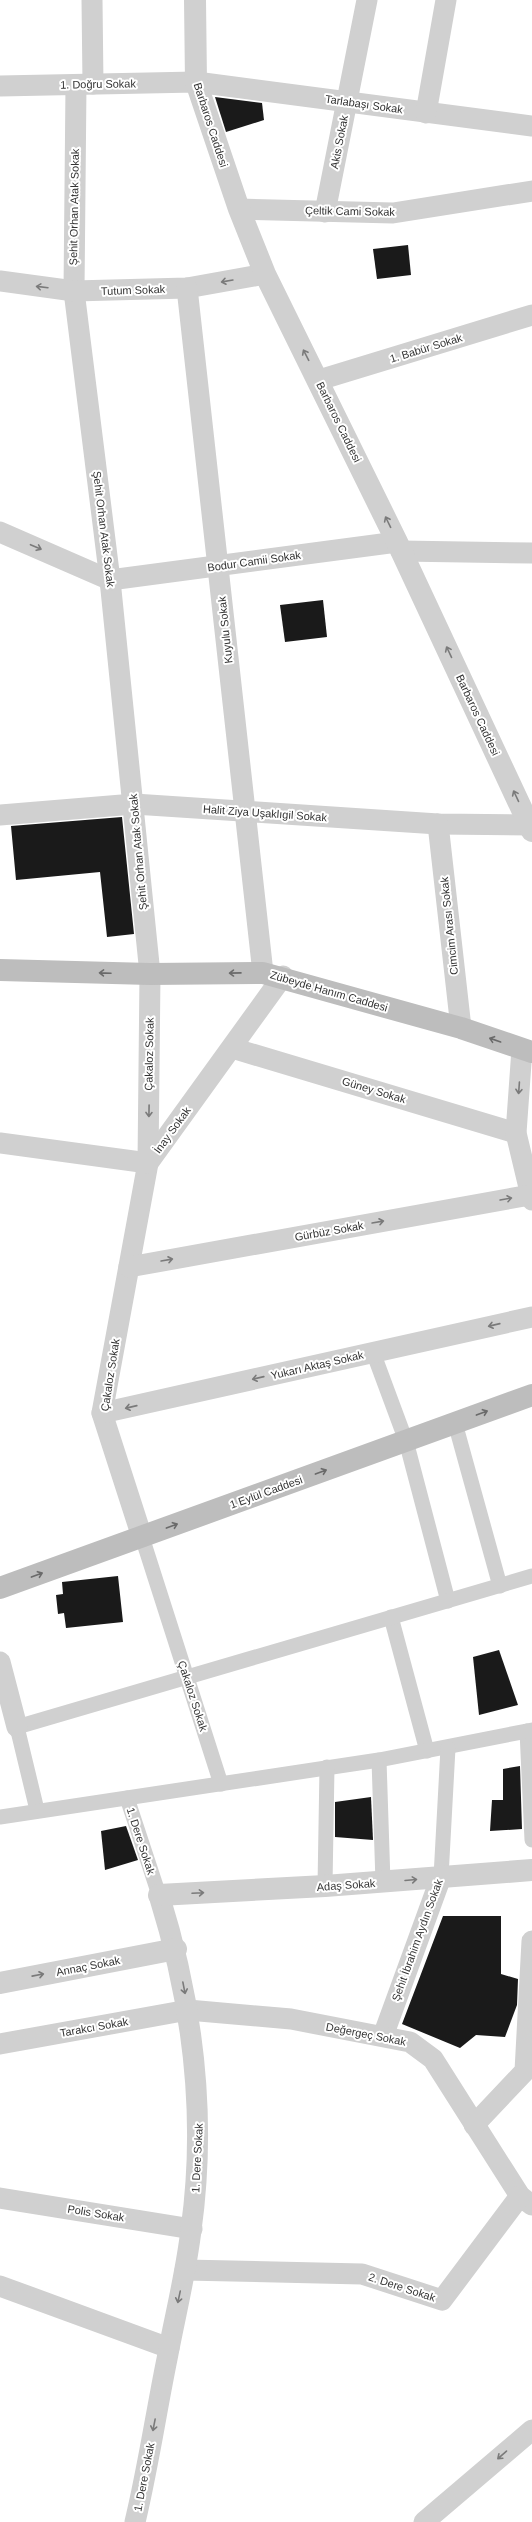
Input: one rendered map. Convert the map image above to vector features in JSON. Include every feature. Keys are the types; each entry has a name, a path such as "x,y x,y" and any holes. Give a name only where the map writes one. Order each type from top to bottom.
{"main road":[{"name":"Zübeyde Hanım Caddesi","path":"0,970 150,974 273,974 461,1028 527,1051"},
{"name":"1 Eylül Caddesi","path":"0,1588 532,1395"}],"street":[{"name":"Şehit Orhan Atak Sokak","path":"92,0 84,84 74,291 110,580 134,804 150,974"},
{"name":"Barbaros Caddesi","path":"195,0 196,82 239,208 266,274 399,546 531,827"},
{"name":"Akis Sokak","path":"324,212 367,0"},
{"path":"426,113 446,0"},
{"name":"1. Doğru Sokak","path":"0,86 196,82"},
{"name":"Tarlabaşı Sokak","path":"196,82 532,126"},
{"name":"Çeltik Cami Sokak","path":"239,208 324,212 393,212 532,191"},
{"name":"Tutum Sokak","path":"0,282 74,291 187,288 266,274"},
{"name":"Kuyulu Sokak","path":"187,288 245,812 273,974"},
{"name":"1. Babür Sokak","path":"319,380 532,315"},
{"path":"0,532 110,580"},
{"name":"Bodur Camii Sokak","path":"110,580 218,566 399,546 532,553"},
{"name":"Halit Ziya Uşaklıgil Sokak","path":"0,815 134,804 438,824 531,827"},
{"name":"Cimcim Arası Sokak","path":"438,824 461,1028"},
{"name":"Çakaloz Sokak","path":"150,974 148,1163 102,1413 221,1784"},
{"name":"İnay Sokak","path":"0,1143 148,1163 232,1048 273,974"},
{"name":"Güney Sokak","path":"232,1048 516,1133"},
{"path":"527,1051 516,1133 531,1197"},
{"name":"Gürbüz Sokak","path":"129,1267 531,1197"},
{"name":"Yukarı Aktaş Sokak","path":"102,1413 532,1317"},
{"path":"373,1352 406,1441 448,1601"},
{"path":"455,1423 500,1586"},
{"path":"16,1727 532,1576"},
{"path":"391,1617 427,1751"},
{"path":"0,1662 37,1810"},
{"path":"0,1817 37,1810 379,1760 448,1748 530,1731 532,1840"},
{"name":"Şehit İbrahim Aydın Sokak","path":"383,2036 441,1877 448,1748"},
{"path":"379,1760 383,1882"},
{"path":"324,1886 327,1767"},
{"name":"1. Dere Sokak","path":"127,1798 176,1949 188,2010 195,2060 199,2119 197,2176 192,2229 135,2522"},
{"name":"Adaş Sokak","path":"159,1895 324,1886 532,1870"},
{"path":"474,2125 525,2071 532,1971 532,1941"},
{"name":"Annaç Sokak","path":"0,1983 176,1949"},
{"name":"Değergeç Sokak","path":"188,2010 291,2019 410,2042 433,2059 474,2125 526,2201"},
{"name":"Tarakcı Sokak","path":"0,2044 188,2010"},
{"name":"Polis Sokak","path":"0,2198 192,2229"},
{"name":"2. Dere Sokak","path":"185,2270 362,2274 442,2300 526,2201"},
{"path":"0,2286 169,2348"},
{"path":"424,2522 532,2430"}],"building":[{"path":"215,97 262,103 264,120 226,132"},
{"path":"408,245 411,275 377,279 373,249"},
{"path":"323,600 327,637 285,642 280,605"},
{"path":"122,817 134,934 107,937 100,872 16,880 11,826"},
{"path":"118,1576 123,1622 66,1628 64,1613 58,1614 56,1595 63,1594 62,1582"},
{"path":"499,1650 518,1705 479,1715 473,1657"},
{"path":"520,1766 522,1829 490,1831 492,1800 503,1800 503,1769"},
{"path":"371,1797 373,1840 335,1837 335,1802"},
{"path":"126,1826 138,1860 105,1870 101,1831"},
{"path":"443,1916 501,1916 501,1974 518,1979 517,2005 505,2037 476,2035 460,2048 402,2024"}]}
